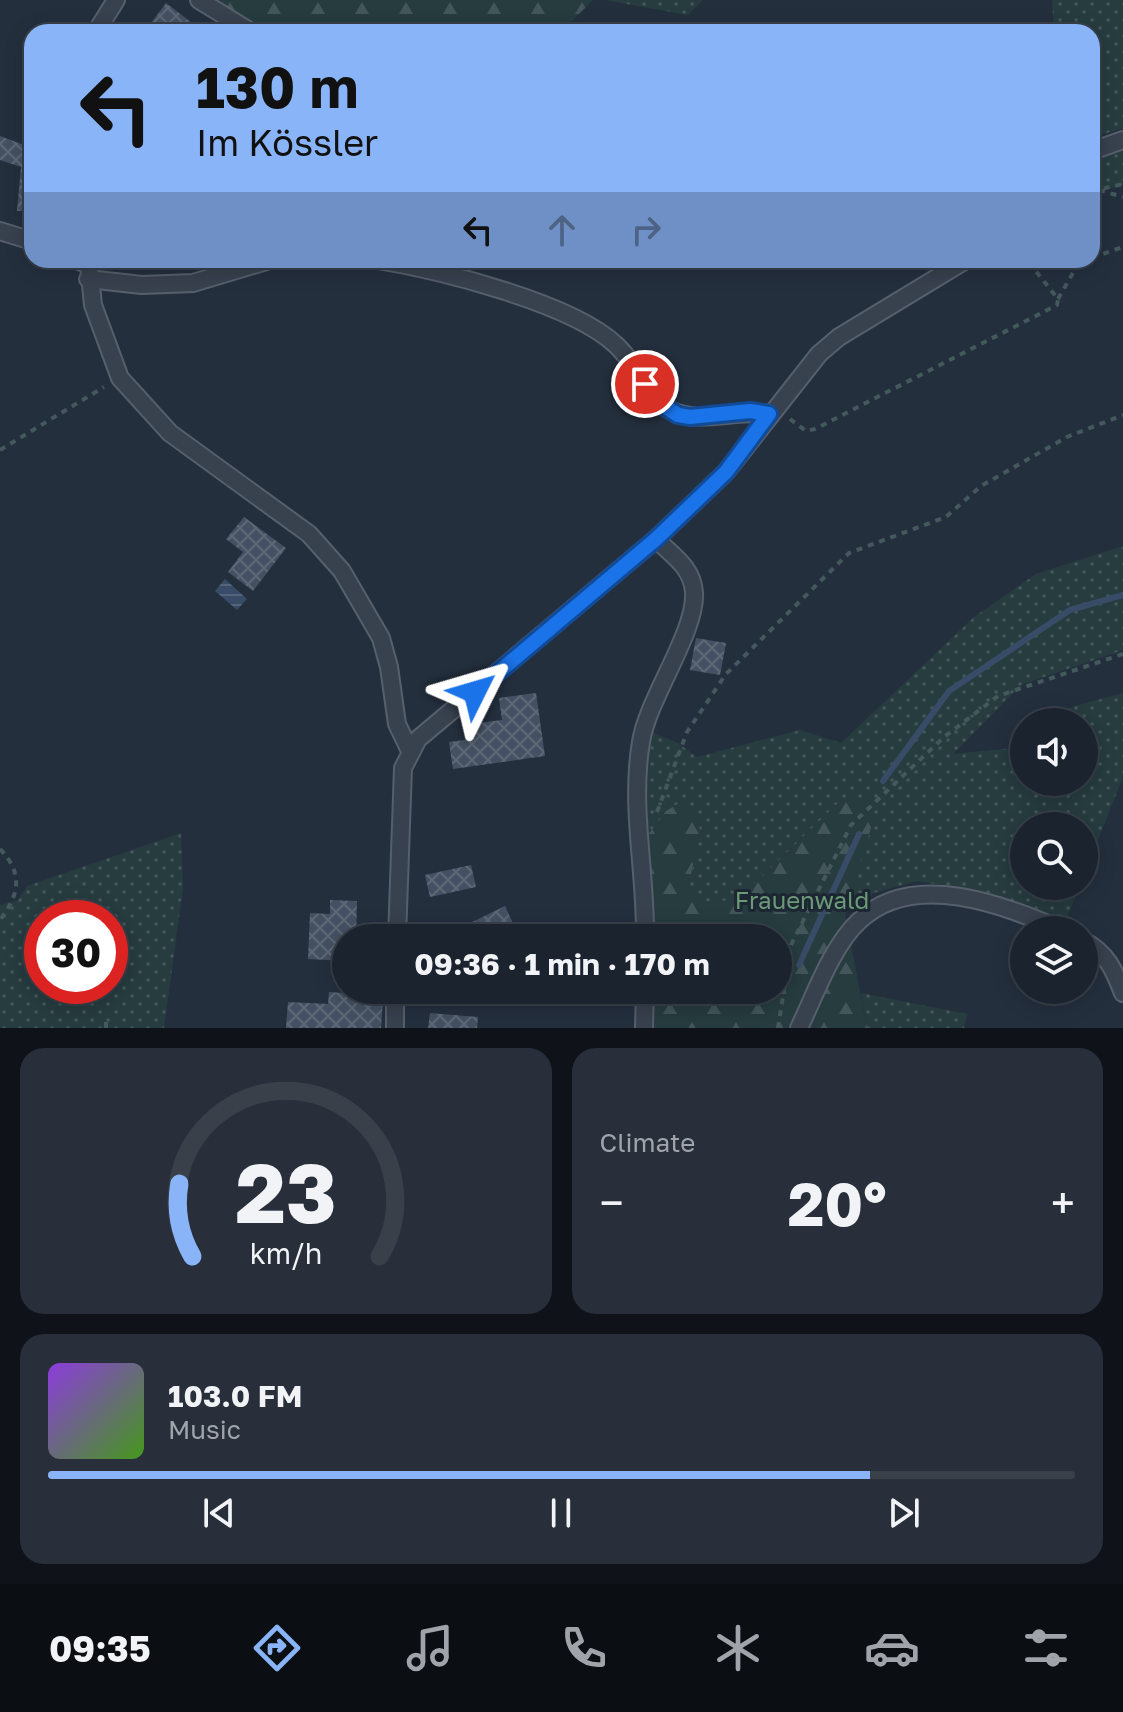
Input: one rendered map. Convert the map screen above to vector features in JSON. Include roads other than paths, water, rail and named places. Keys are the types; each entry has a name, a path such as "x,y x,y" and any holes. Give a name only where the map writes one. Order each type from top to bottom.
{"street":[{"path":"101,24 116,0"},
{"path":"199,0 238,24"},
{"path":"1100,148 1123,140"},
{"path":"0,231 24,238"},
{"path":"86,268 93,305 120,378 170,433 309,534 342,571 374,621 381,638 389,667 397,724 410,751"},
{"path":"92,268 142,285 193,283 243,268"},
{"path":"421,268 544,303 578,320 615,344 661,404 678,415 690,417 772,410"},
{"path":"397,924 403,768 418,739 656,539 726,472 819,354 839,337 953,268"},
{"path":"645,924 636,787 641,738 687,625 695,595 690,571 656,539"},
{"path":"799,1028 833,957 857,922 881,903 917,895 946,895 994,905 1024,916"},
{"path":"1098,950 1112,965 1123,993"},
{"path":"395,1004 395,1028"},
{"path":"644,1028 645,1004"}],"water":[{"path":"225,579 247,599 237,610 215,591"}],"waterway":[{"path":"883,781 949,691 1070,610 1123,595"},
{"path":"799,965 859,834"}],"park label":[{"name":"Frauenwald","path":"802,901"}]}
